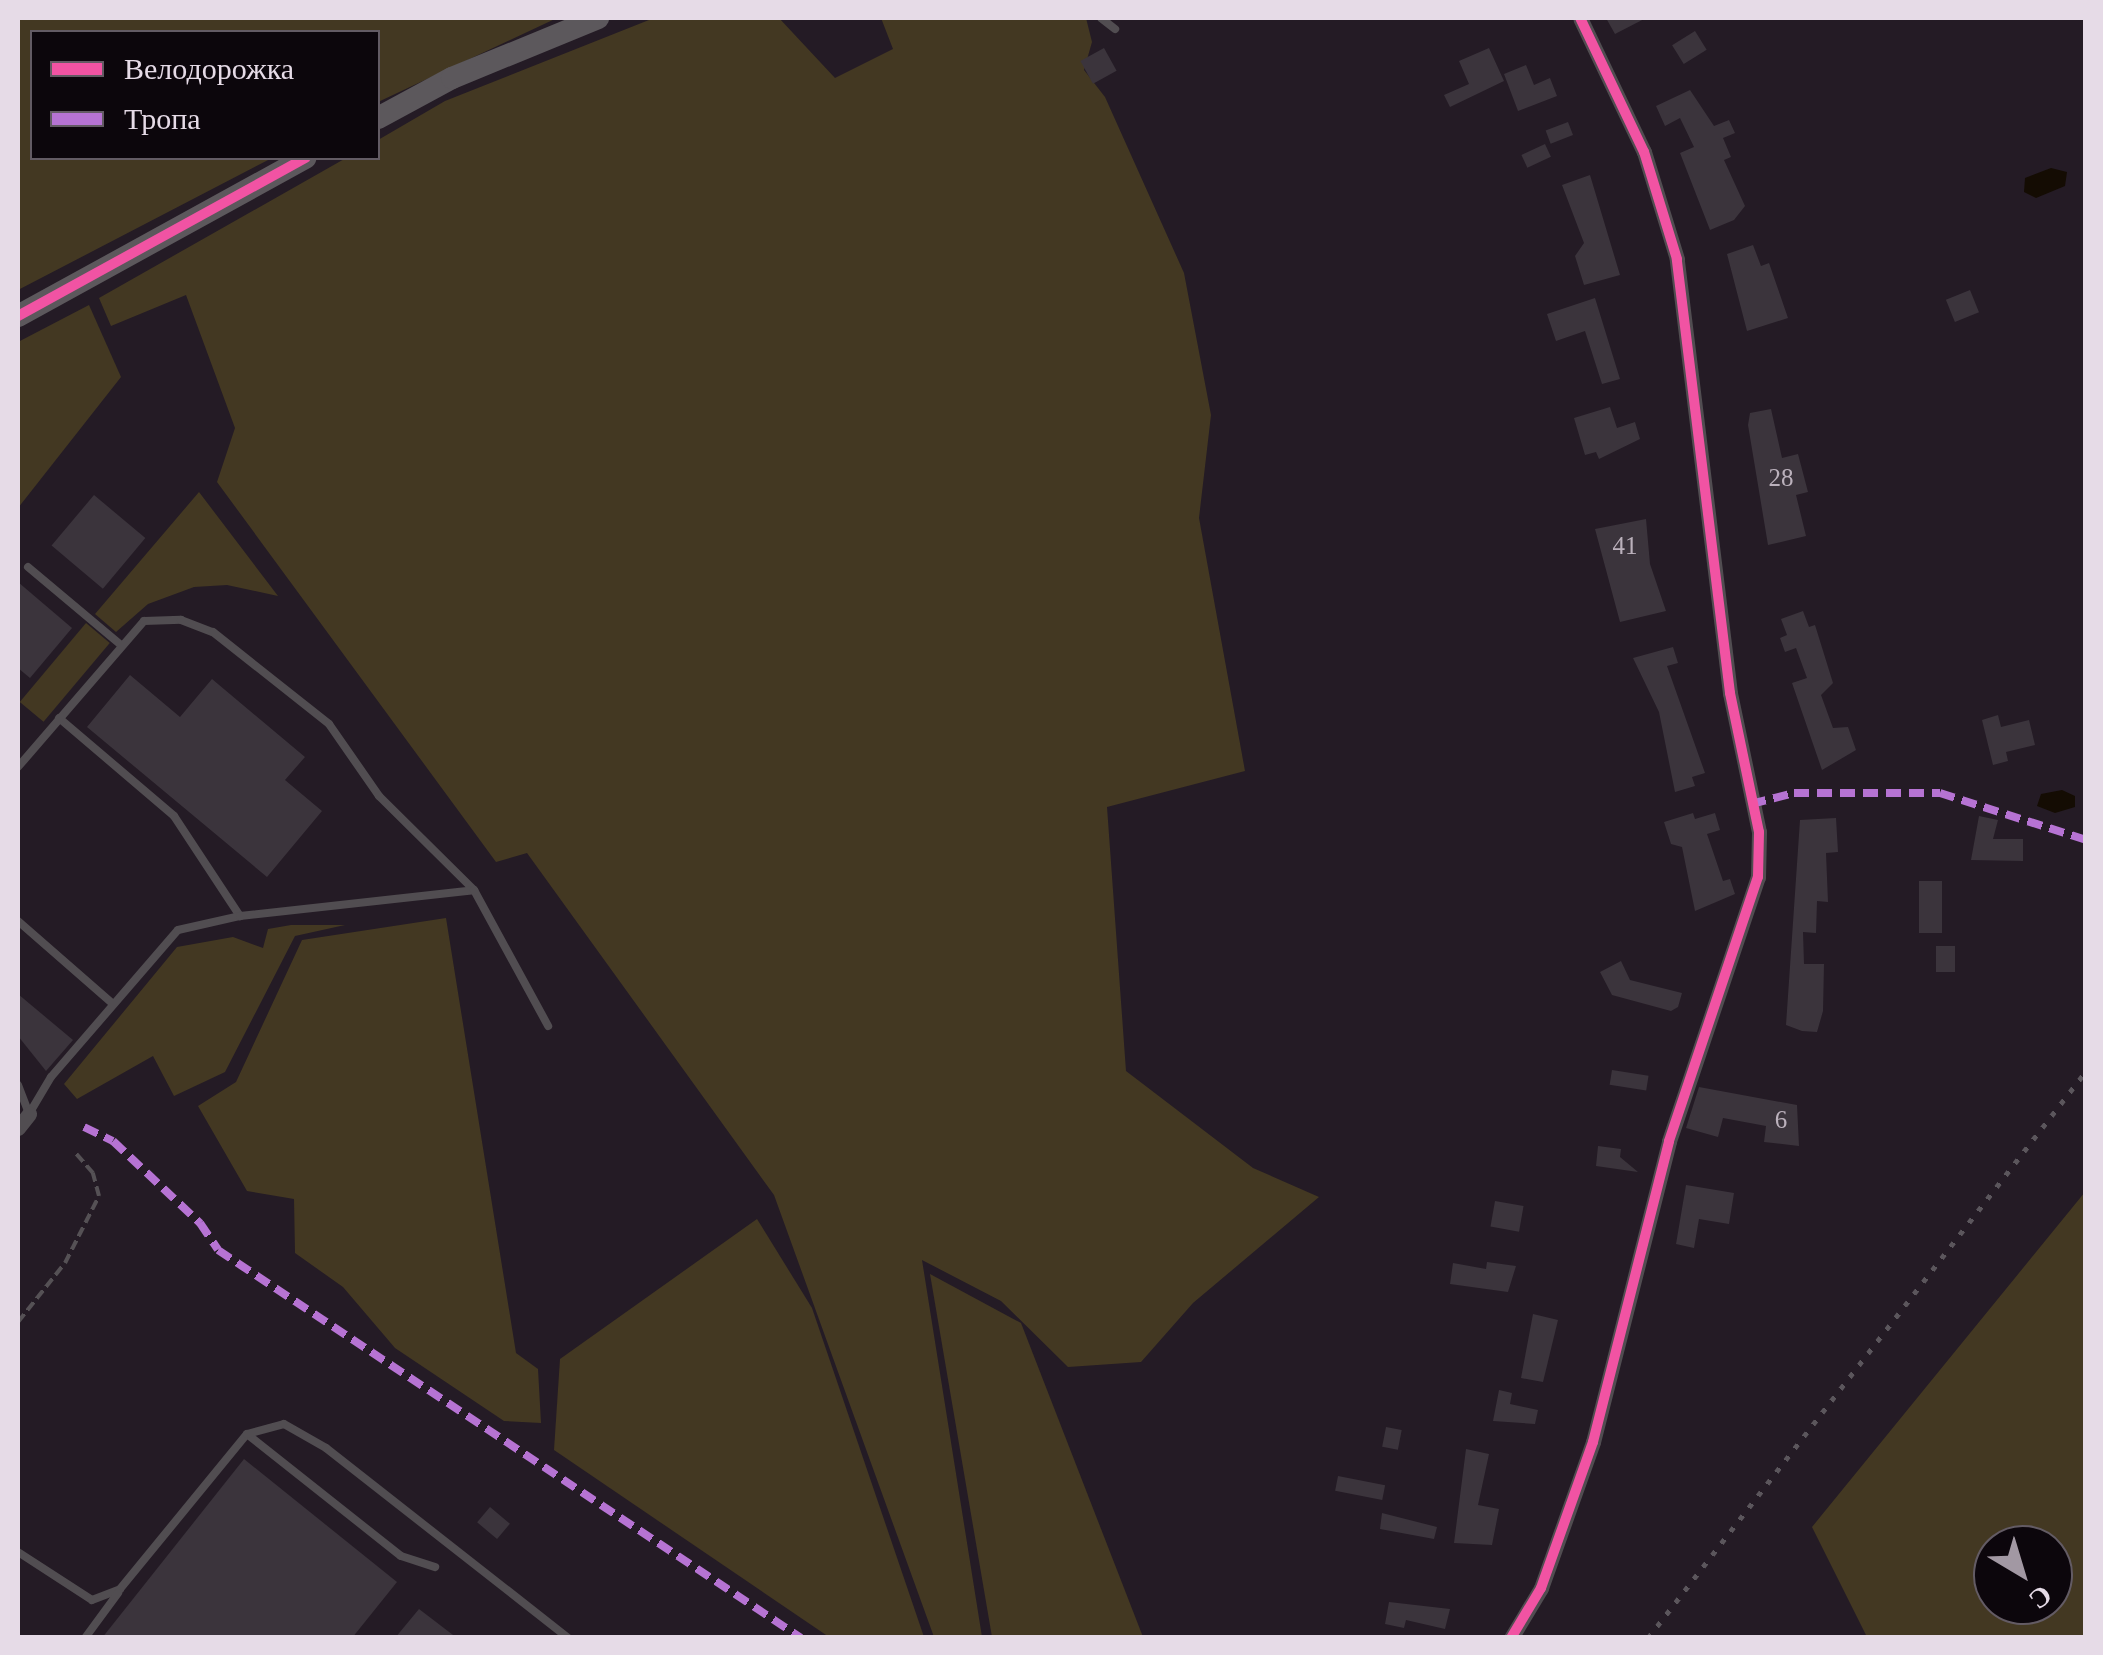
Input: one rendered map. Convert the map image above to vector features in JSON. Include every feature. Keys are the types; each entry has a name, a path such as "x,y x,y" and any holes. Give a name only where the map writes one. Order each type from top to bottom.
{"street":[{"path":"380,117 452,78 598,18"},
{"path":"1511,1638 1541,1588 1593,1442 1669,1141 1758,876 1759,832 1730,693 1676,259 1644,152 1580,18"},
{"path":"18,316 301,160"},
{"path":"18,1128 29,1114"}],"lane":[{"path":"1101,18 1115,29"},
{"path":"28,567 121,644"},
{"path":"18,767 144,621 181,620 213,632 329,724 379,796 474,890 548,1026"},
{"path":"59,718 174,816 240,916"},
{"path":"29,1114 112,1003 178,930 240,916 474,890"},
{"path":"18,921 112,1003"},
{"path":"18,1085 29,1114"},
{"path":"85,1638 247,1434 284,1424 326,1448 568,1638"},
{"path":"247,1434 401,1556 435,1567"},
{"path":"18,1552 92,1600 120,1590"}],"path":[{"path":"18,1322 65,1264 99,1196 94,1173 75,1152"}],"shaded area":[{"path":"18,18 557,18 380,101 380,30 30,30 30,160 268,160 18,290"},
{"path":"654,18 779,18 835,78 893,49 881,18 1086,18 1092,42 1084,70 1105,97 1184,273 1211,415 1199,518 1245,771 1107,807 1126,1071 1253,1168 1319,1197 1193,1303 1141,1362 1068,1367 1001,1301 922,1260 982,1637 934,1637 774,1195 527,853 496,862 217,482 235,428 186,295 111,326 99,298 342,160 380,160 380,139 445,101"},
{"path":"2051,168 2067,172 2065,186 2036,198 2024,192 2025,178"},
{"path":"89,305 121,377 18,508 18,342"},
{"path":"199,492 278,596 227,585 194,587 148,604 116,632 95,614"},
{"path":"86,623 110,643 44,722 20,702"},
{"path":"2062,790 2075,796 2075,807 2055,813 2037,806 2041,794"},
{"path":"446,918 516,1353 538,1369 541,1423 504,1421 395,1348 343,1287 295,1253 294,1199 247,1191 198,1106 236,1082 302,940"},
{"path":"345,925 295,936 225,1072 174,1096 153,1056 77,1099 64,1084 177,947 233,937 263,948 268,929"},
{"path":"2085,1192 2085,1637 1867,1637 1812,1527"},
{"path":"757,1219 812,1308 924,1637 829,1637 554,1450 560,1359"},
{"path":"930,1274 1021,1323 1143,1637 992,1637"}],"building":[{"path":"1606,18 1646,18 1615,34"},
{"path":"1695,31 1707,50 1684,64 1672,45"},
{"path":"1104,48 1117,71 1093,84 1080,61"},
{"path":"1489,48 1504,81 1450,107 1444,95 1469,84 1459,61"},
{"path":"1526,65 1534,85 1550,78 1557,96 1518,111 1504,74"},
{"path":"1690,90 1714,126 1729,120 1735,133 1723,138 1731,157 1724,160 1745,206 1734,220 1710,230 1680,153 1694,147 1680,118 1665,126 1656,106"},
{"path":"1568,122 1573,135 1551,144 1546,131"},
{"path":"1545,144 1551,157 1527,168 1521,155"},
{"path":"1590,175 1620,275 1584,285 1575,256 1584,243 1562,185"},
{"path":"1753,245 1761,266 1769,263 1788,318 1747,331 1727,254"},
{"path":"1970,290 1979,312 1955,322 1946,300"},
{"path":"1595,298 1620,379 1602,384 1585,331 1556,341 1547,314"},
{"path":"1610,407 1617,428 1635,422 1640,439 1599,459 1596,452 1585,455 1574,418"},
{"path":"1771,409 1782,458 1798,454 1808,492 1796,495 1806,536 1768,545 1748,425 1750,413"},
{"path":"94,495 145,538 103,589 52,546"},
{"path":"1646,519 1650,564 1666,611 1620,622 1595,529"},
{"path":"18,582 72,628 30,678 18,668"},
{"path":"1803,611 1809,627 1815,625 1833,683 1821,695 1833,728 1848,727 1856,750 1822,770 1792,683 1807,678 1796,648 1785,652 1780,638 1787,635 1781,619"},
{"path":"1673,647 1678,663 1667,666 1705,773 1692,777 1695,786 1675,792 1659,712 1633,658"},
{"path":"130,675 180,717 212,679 305,757 285,780 322,811 267,877 87,727"},
{"path":"1998,715 2001,727 2029,720 2035,745 2006,752 2008,761 1993,765 1982,720"},
{"path":"1693,813 1695,819 1715,813 1720,830 1707,834 1723,881 1730,879 1735,894 1695,911 1682,847 1671,844 1664,822"},
{"path":"1979,816 1998,820 1993,839 2023,839 2023,861 1971,860"},
{"path":"1836,818 1838,852 1826,853 1828,902 1817,901 1816,933 1803,932 1804,964 1824,964 1823,1011 1817,1032 1802,1031 1786,1025 1800,820"},
{"path":"1919,881 1942,881 1942,933 1919,933"},
{"path":"1936,946 1955,946 1955,972 1936,972"},
{"path":"1621,961 1630,980 1682,993 1678,1007 1671,1011 1612,995 1600,972"},
{"path":"18,994 73,1040 46,1071 18,1036"},
{"path":"1612,1070 1649,1076 1646,1091 1610,1085"},
{"path":"1699,1087 1797,1105 1799,1146 1764,1142 1766,1126 1723,1118 1718,1137 1686,1128"},
{"path":"1598,1146 1621,1149 1620,1157 1638,1172 1596,1166"},
{"path":"1686,1185 1734,1193 1729,1224 1699,1219 1694,1248 1676,1244"},
{"path":"1495,1201 1524,1206 1519,1232 1490,1227"},
{"path":"1487,1262 1516,1266 1508,1292 1450,1284 1453,1263 1486,1269"},
{"path":"1533,1314 1558,1320 1543,1382 1521,1378"},
{"path":"1499,1390 1512,1393 1510,1404 1538,1410 1535,1424 1493,1421"},
{"path":"1386,1427 1402,1430 1398,1450 1382,1447"},
{"path":"1466,1449 1489,1454 1478,1505 1499,1509 1492,1545 1454,1543"},
{"path":"244,1459 397,1582 352,1638 102,1638"},
{"path":"1338,1476 1385,1485 1382,1500 1335,1491"},
{"path":"490,1507 510,1524 497,1539 477,1522"},
{"path":"1382,1513 1437,1527 1434,1539 1380,1529"},
{"path":"1389,1602 1450,1609 1445,1629 1406,1620 1404,1628 1385,1624"},
{"path":"419,1609 457,1638 395,1638"}],"railway":[{"path":"1648,1638 2086,1071"}],"marked path":[{"path":"1751,804 1794,793 1940,793 2086,840"},
{"path":"84,1127 113,1141 200,1223 218,1250 801,1638"}],"cycle path":[{"path":"1511,1638 1541,1588 1593,1442 1669,1141 1758,877 1759,832 1730,693 1677,259 1644,152 1580,18"},
{"path":"18,316 301,160"}]}
